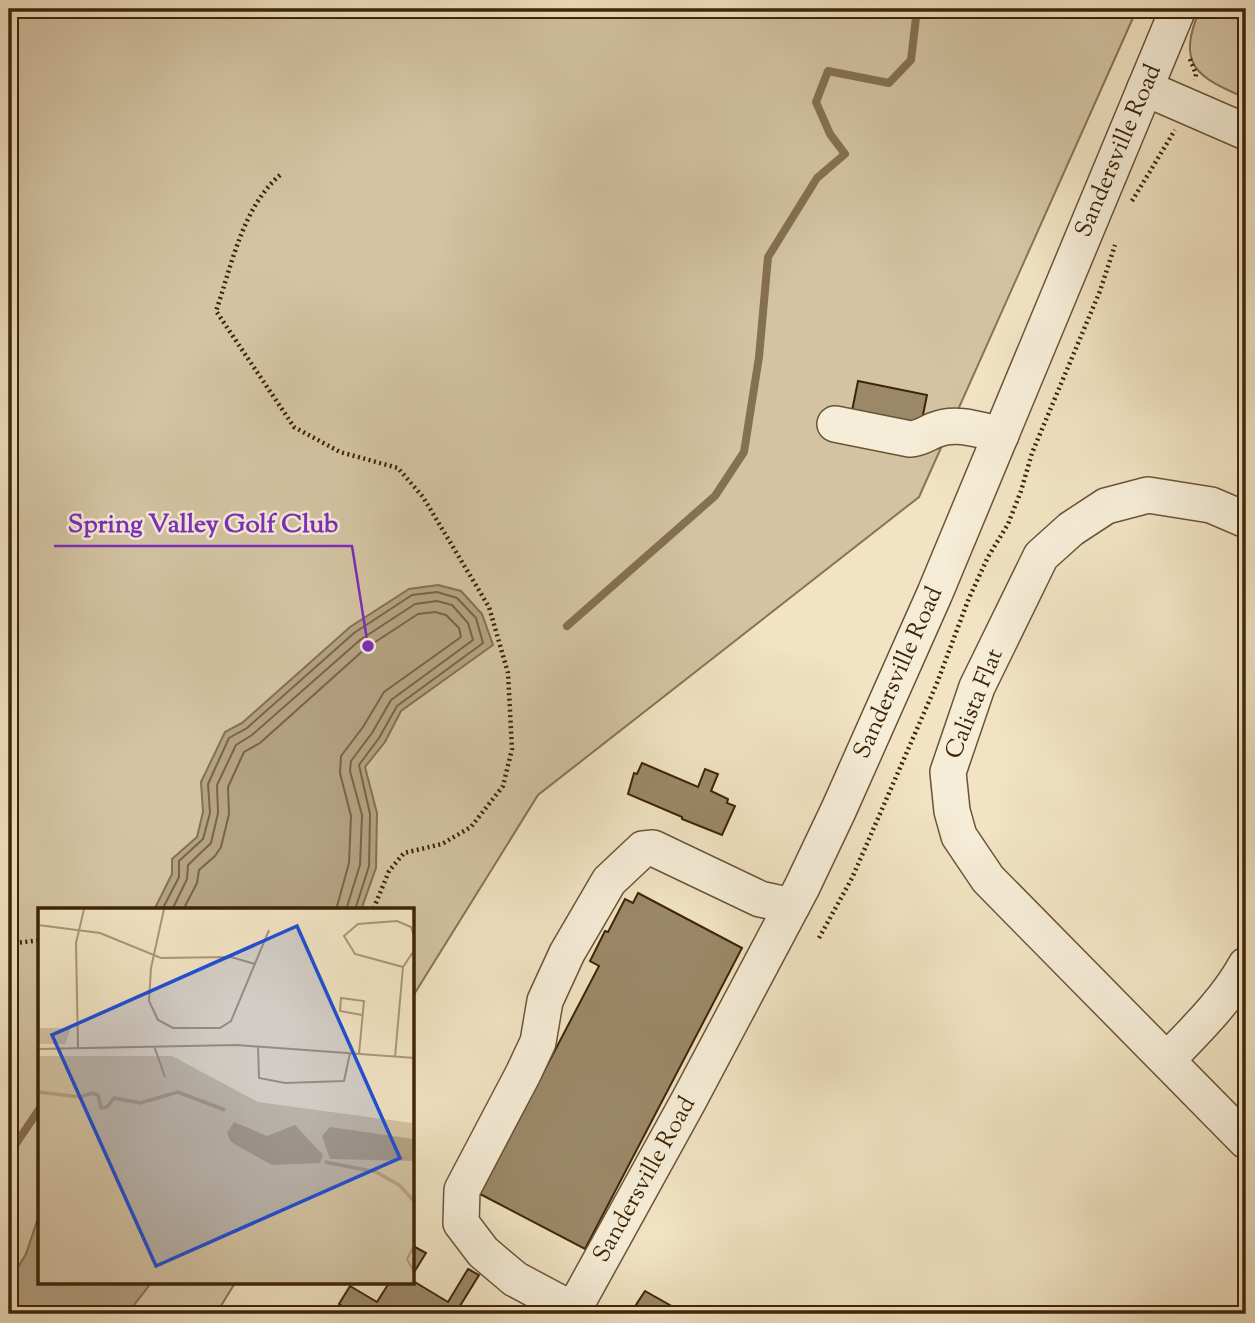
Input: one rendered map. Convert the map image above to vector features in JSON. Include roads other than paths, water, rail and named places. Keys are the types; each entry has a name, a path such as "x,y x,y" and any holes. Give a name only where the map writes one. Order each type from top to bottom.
{"street":[{"name":"Sandersville Road","path":"572,1312 792,906 858,767 935,593 1178,9"},
{"path":"1145,88 1246,132"},
{"path":"835,424 910,439 921,438 936,429 961,425 1001,435"},
{"name":"Calista Flat","path":"1246,520 1211,505 1148,495 1106,506 1071,528 1041,556 977,687 948,772 952,811 959,836 988,879 1246,1140"},
{"path":"572,1312 516,1279 483,1252 461,1223 461,1190 538,1042 545,1001 567,953 609,881 643,849 653,848 760,900 792,906"},
{"path":"1168,1059 1220,1003 1246,965"}],"water":[{"path":"438,585 461,591 482,614 493,645 401,711 385,742 365,767 377,813 376,868 362,908 155,908 172,874 172,859 197,837 203,812 201,782 225,732 242,723 350,627 409,589"},
{"path":"38,1218 38,1284 150,1284 127,1314 9,1314 9,1282 26,1254"}],"waterway":[{"path":"567,626 715,496 744,452 759,357 768,257 817,178 845,154 830,134 816,102 828,71 889,83 911,60 917,9"},
{"path":"9,1154 38,1111"}],"place":[{"name":"Spring Valley Golf Club","path":"368,646"}]}
